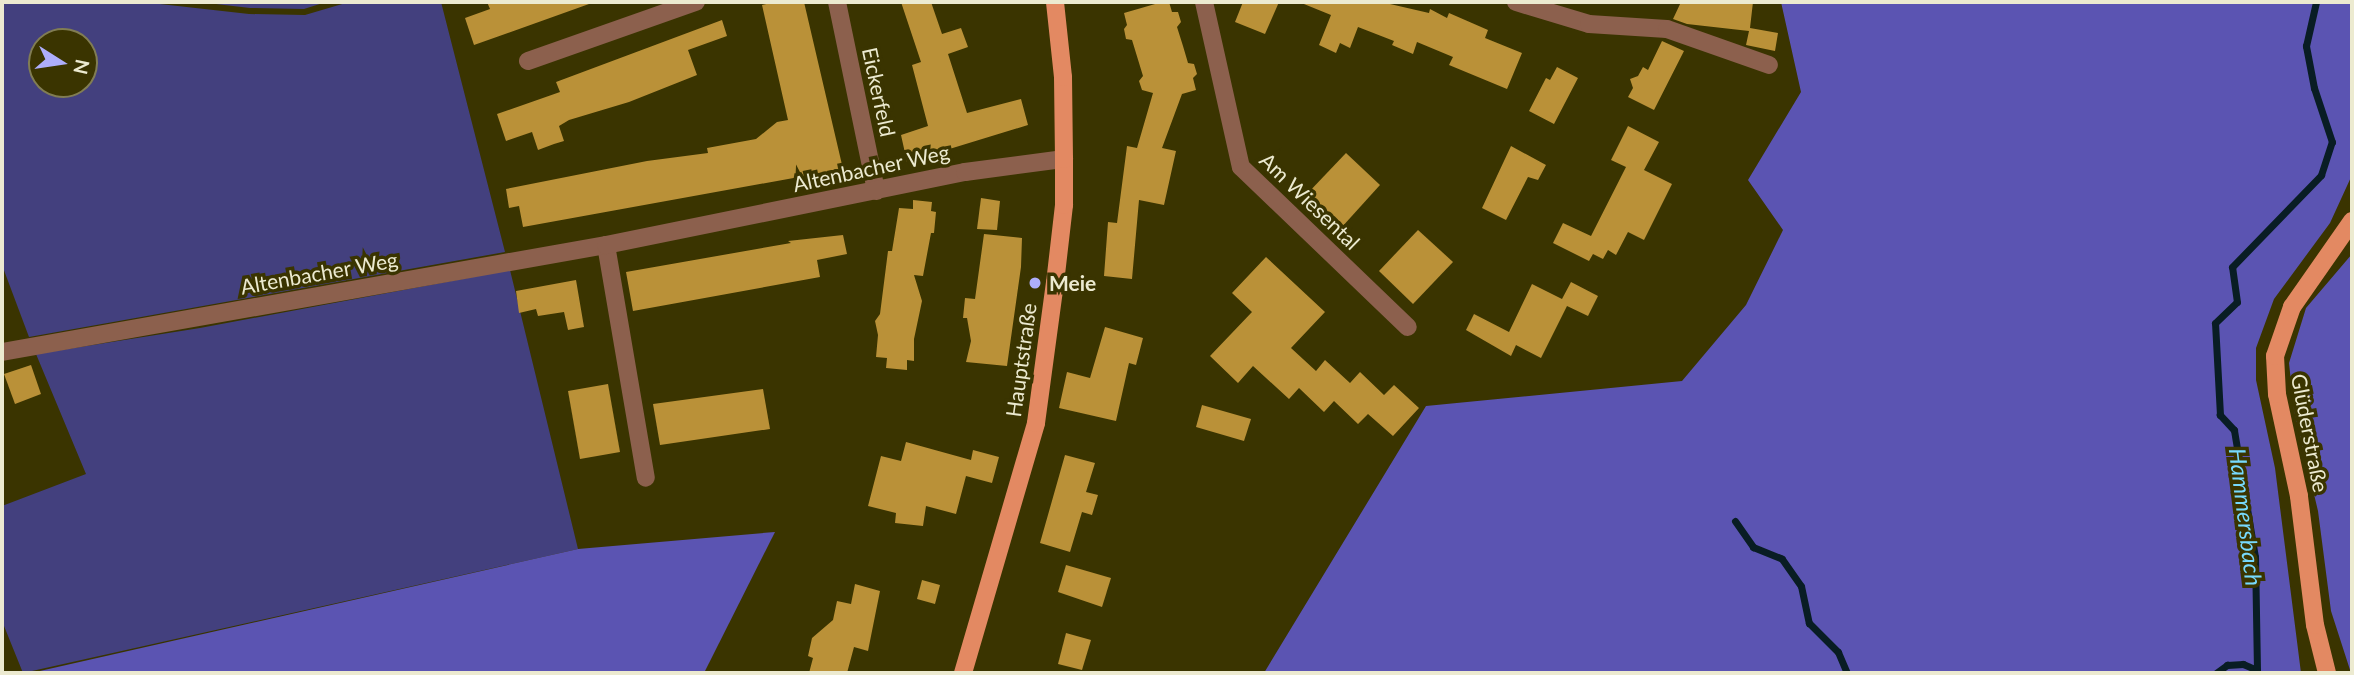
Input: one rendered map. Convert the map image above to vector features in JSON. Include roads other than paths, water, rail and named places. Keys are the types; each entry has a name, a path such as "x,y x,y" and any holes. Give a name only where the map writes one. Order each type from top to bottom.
{"main road":[{"name":"Hauptstraße","path":"963,673 1036,423 1063,218 1063,77 1055,2"},
{"name":"Glüderstraße","path":"2327,673 2315,625 2300,496 2277,394 2275,356 2292,307 2352,221"}],"street":[{"path":"528,61 696,2"},
{"name":"Eickerfeld","path":"836,2 876,191"},
{"name":"Am Wiesental","path":"1204,2 1241,167 1408,327"},
{"path":"1516,2 1589,24 1667,29 1769,65"},
{"name":"Altenbacher Weg","path":"2,352 606,245 965,172 1064,159"},
{"path":"606,245 646,478"}],"waterway":[{"name":"Hammersbach","path":"2216,673 2227,665 2243,664 2257,670 2255,557 2234,430 2220,415 2215,323 2237,302 2232,267 2321,175 2332,142 2314,88 2306,46 2316,2"},
{"path":"1735,521 1753,547 1782,559 1801,586 1809,623 1838,652 1847,673"}],"place":[{"name":"Meie","path":"1035,283"}]}
